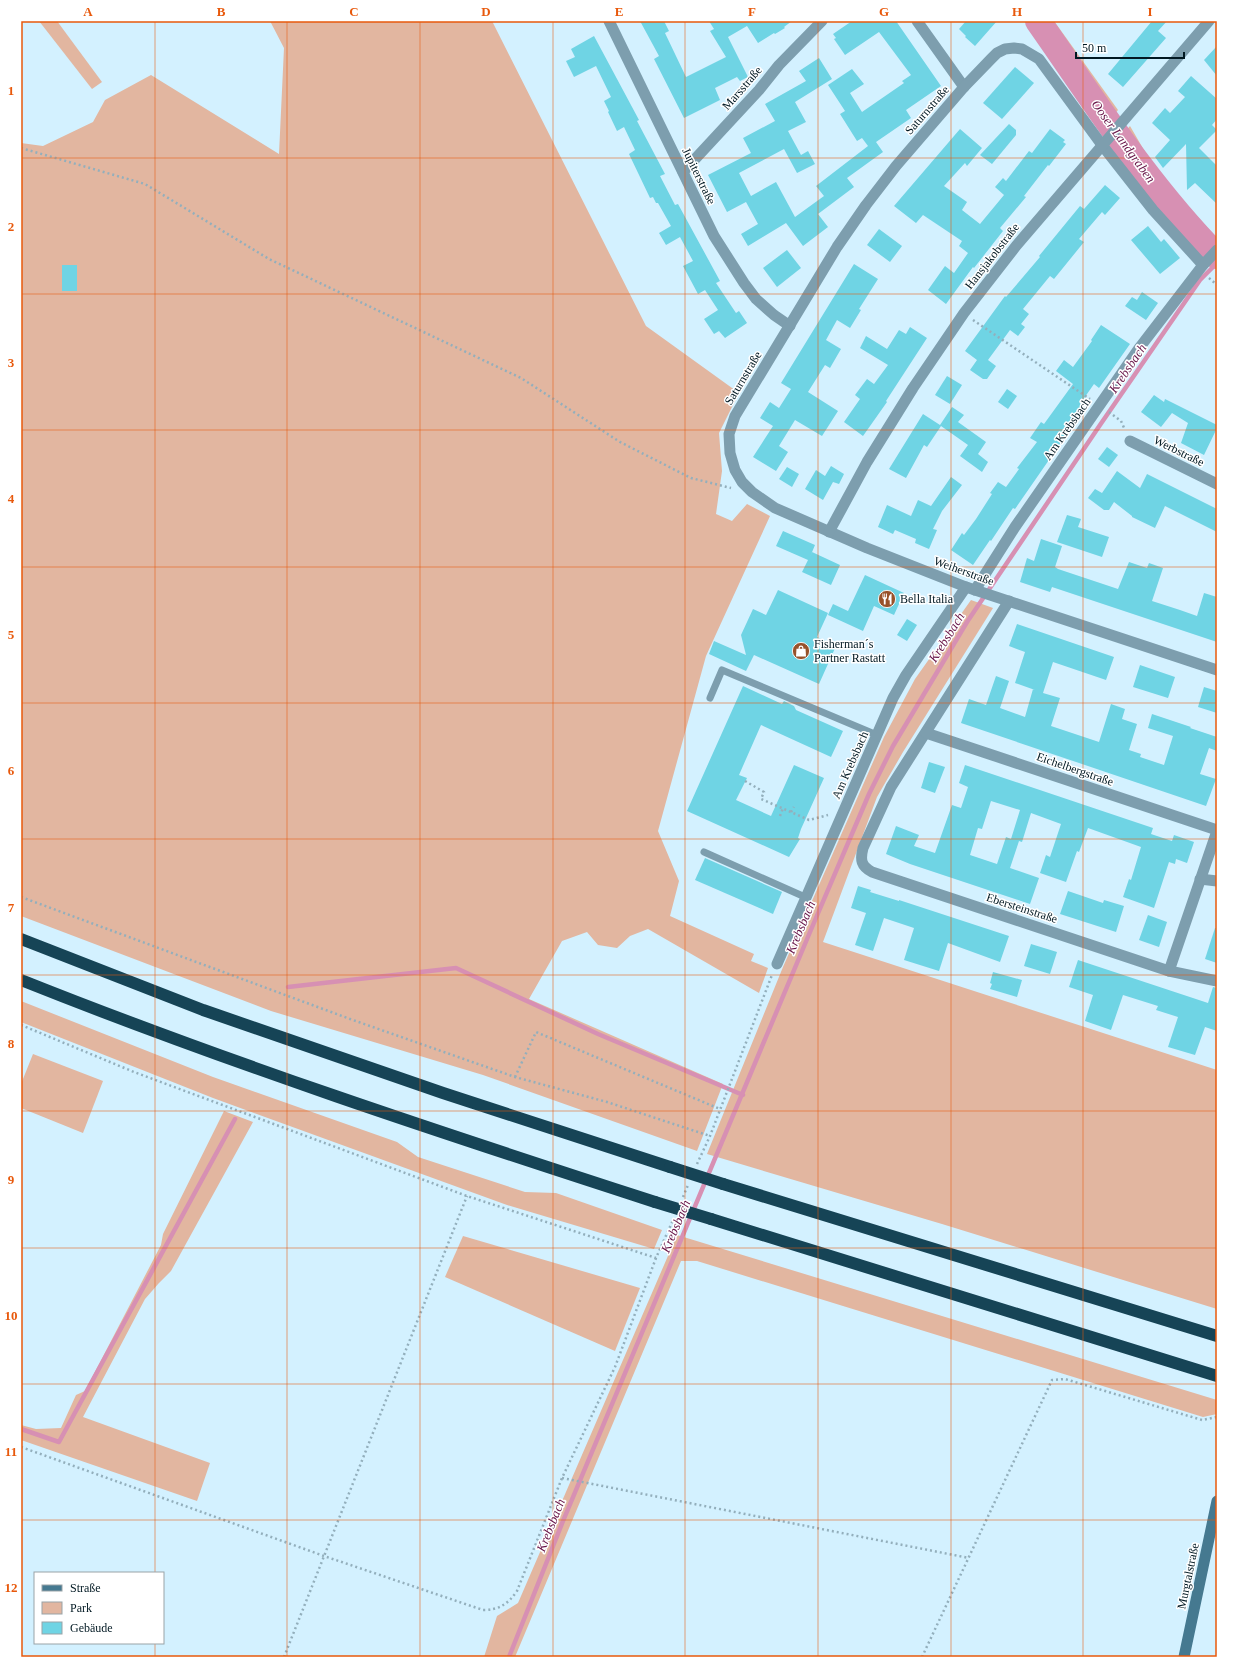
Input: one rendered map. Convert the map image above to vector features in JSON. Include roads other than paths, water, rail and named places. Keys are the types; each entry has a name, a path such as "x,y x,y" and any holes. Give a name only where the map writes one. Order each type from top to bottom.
{"highway":[{"path":"21,939 203,1010 443,1094 723,1184 1217,1336"},
{"path":"21,980 190,1046 483,1146 655,1202 1217,1376"}],"main road":[{"name":"Murgtalstraße","path":"1184,1657 1217,1501"}],"street":[{"name":"Jupiterstraße","path":"609,21 714,236 744,283 764,307 790,326"},
{"name":"Marsstraße","path":"683,172 759,90 779,65 822,21"},
{"path":"917,21 964,87"},
{"name":"Hansjakobstraße","path":"830,532 867,462 913,388 964,313 1016,246 1209,21"},
{"name":"Saturnstraße","path":"730,453 729,434 735,416 837,247 866,205 896,166 964,87 997,53 1005,49 1022,49 1039,59 1104,143 1153,210 1210,257"},
{"name":"Am Krebsbach","path":"777,964 893,698 906,675 974,589 1015,527 1140,347 1210,257"},
{"name":"Werbstraße","path":"1130,442 1217,484"},
{"name":"Weiherstraße","path":"730,453 735,470 742,482 752,492 775,508 830,532 992,596 1217,670"},
{"path":"926,733 1009,601"},
{"name":"Eichelbergstraße","path":"926,733 1217,831"},
{"name":"Ebersteinstraße","path":"926,733 891,787 873,827 861,857 862,864 866,869 1169,971 1217,981"},
{"path":"1169,971 1217,831"},
{"path":"1200,880 1217,881"}],"lane":[{"path":"710,698 722,670 877,734"},
{"path":"704,852 805,897"}],"waterway":[{"name":"Ooser Landgraben","path":"1038,21 1101,112 1145,172 1168,201 1217,256"},
{"name":"Krebsbach","path":"509,1657 563,1521 810,932 869,794 893,746 967,622 1200,280 1217,263"},
{"path":"288,987 456,968 598,1034 743,1095"},
{"path":"21,1429 59,1442 235,1119"}],"place":[{"name":"Bella Italia","path":"887,599"},
{"name":"Fisherman´s Partner Rastatt","path":"801,651"}]}
